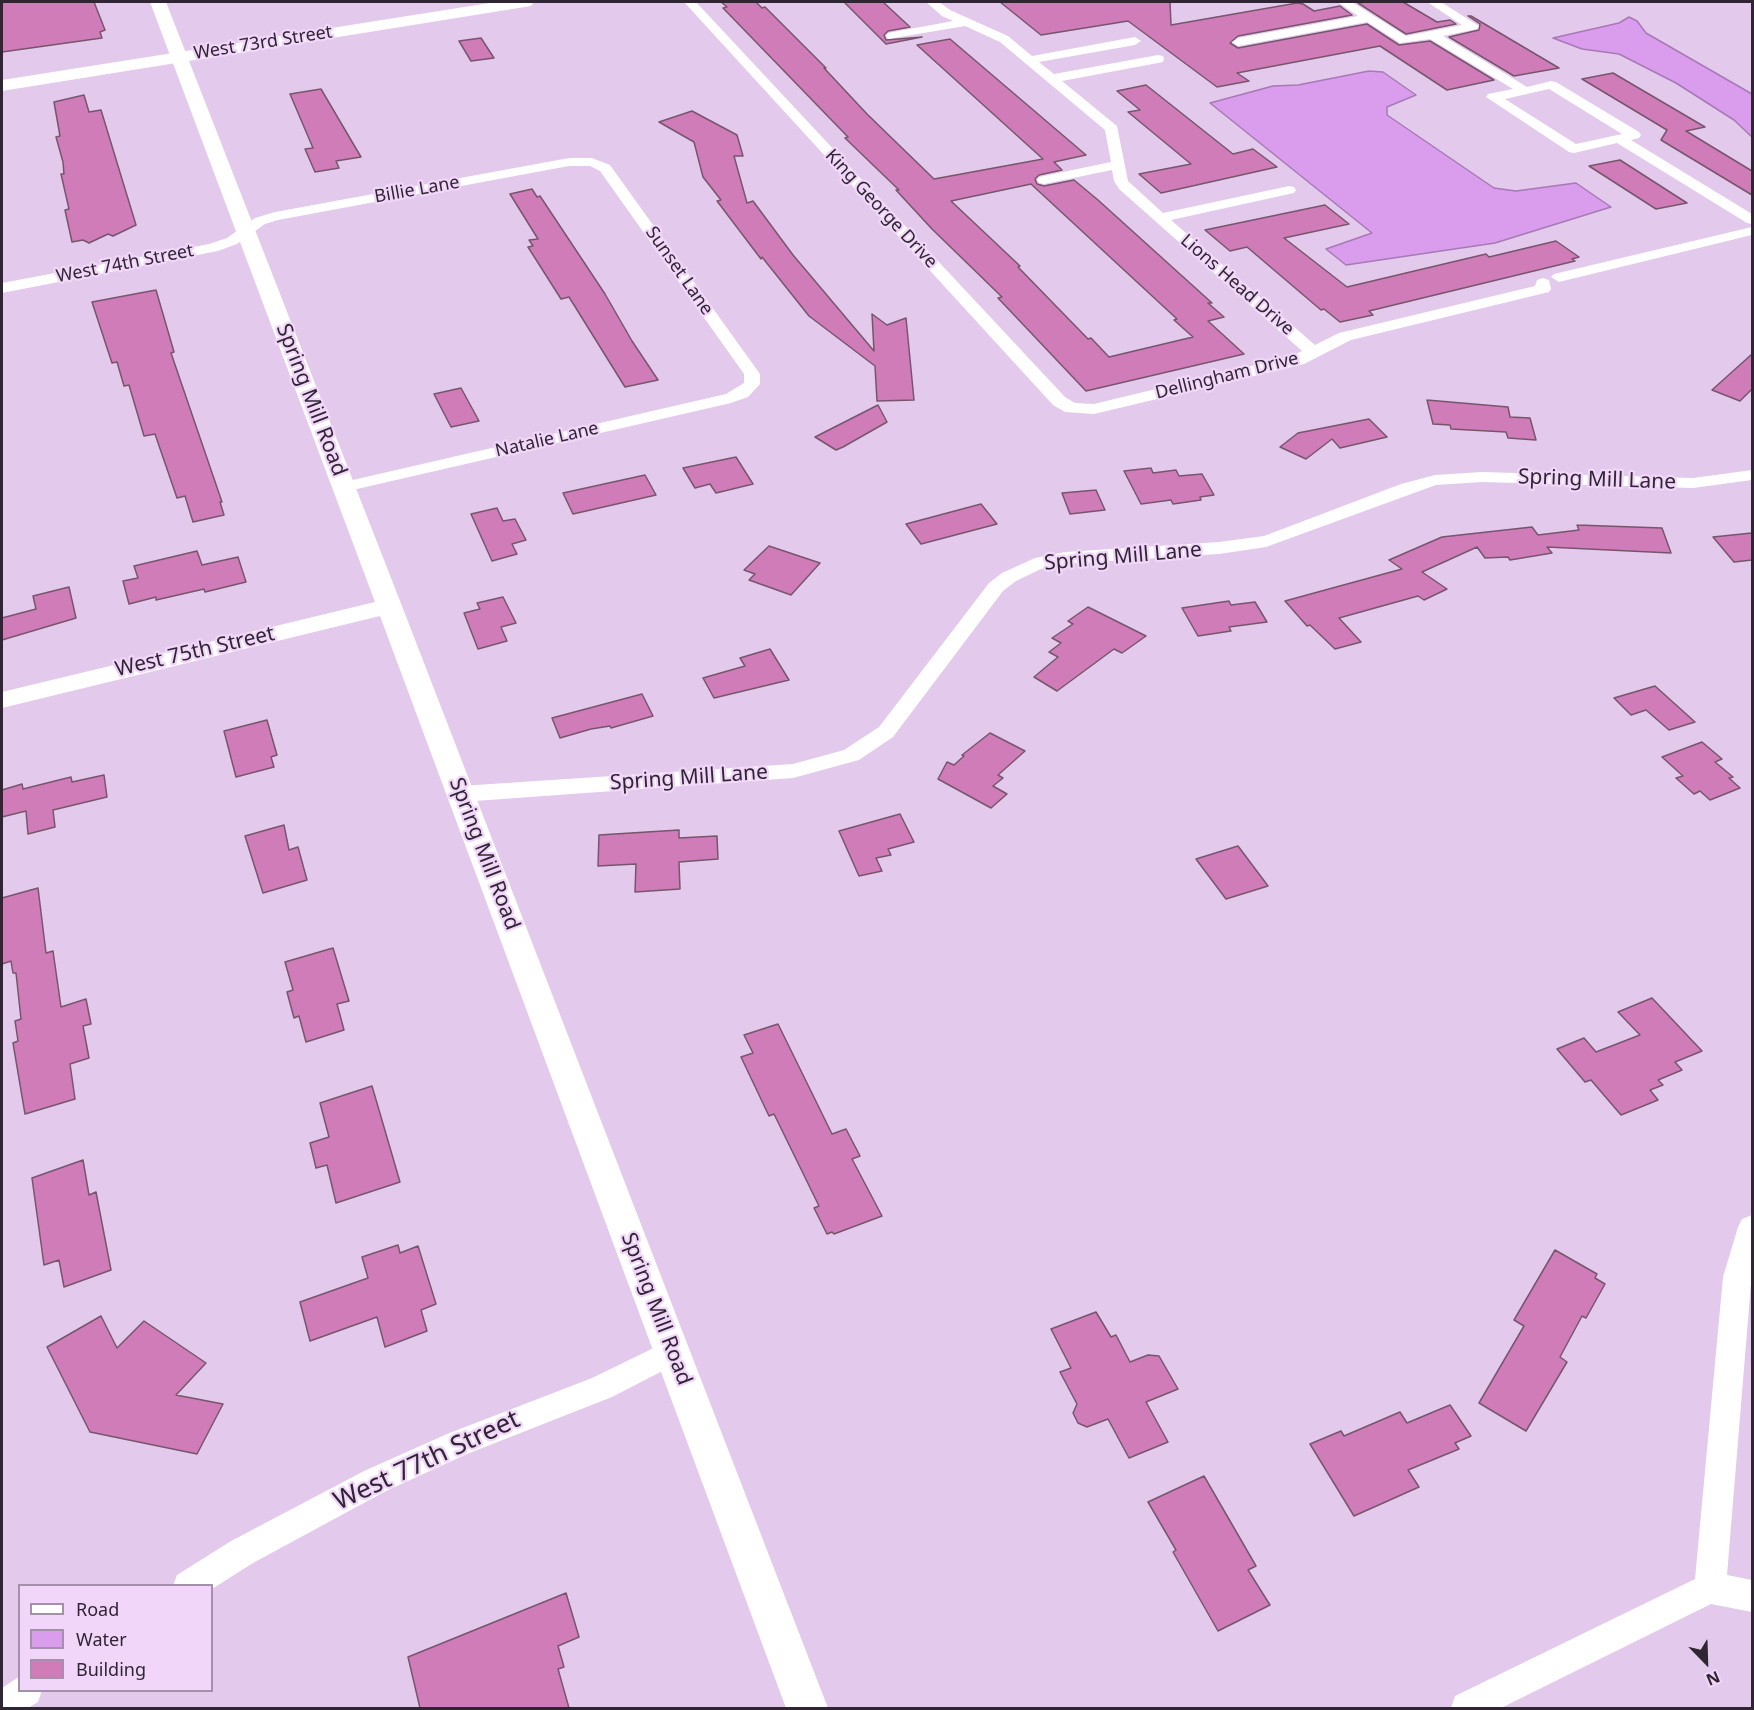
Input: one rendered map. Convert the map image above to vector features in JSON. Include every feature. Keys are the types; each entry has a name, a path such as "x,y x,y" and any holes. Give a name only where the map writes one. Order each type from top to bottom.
{"main road":[{"name":"West 73rd Street","path":"2,86 525,2"}],"street":[{"name":"Spring Mill Road","path":"158,2 390,606 807,1708"},
{"name":"King George Drive","path":"690,2 1059,401 1077,410"},
{"name":"Lions Head Drive","path":"932,2 946,13 999,36 1112,129 1121,182 1314,353"},
{"path":"1344,2 1404,40 1473,26 1436,3"},
{"path":"1436,3 1461,2"},
{"path":"1238,42 1371,18"},
{"path":"892,36 968,22"},
{"path":"1431,34 1524,91"},
{"path":"1029,60 1135,41"},
{"path":"1051,79 1158,59"},
{"path":"1551,85 1634,135 1574,149 1493,97 1524,91 1551,85"},
{"path":"1619,138 1752,220"},
{"name":"Billie Lane","path":"246,231 260,221 275,216 569,162 592,162"},
{"name":"Sunset Lane","path":"592,162 605,168 752,374 752,384 747,388"},
{"path":"1044,180 1119,165"},
{"name":"Lions Head Drive","path":"1160,218 1289,190"},
{"name":"West 74th Street","path":"2,288 213,248 232,241 246,231"},
{"name":"Dellingham Drive","path":"1077,410 1094,409 1298,360 1345,336 1543,289 1551,280 1752,231"},
{"name":"Natalie Lane","path":"344,487 731,398 747,388"},
{"name":"Spring Mill Lane","path":"461,794 793,771 850,755 886,732 996,587 1009,577 1035,564 1065,558 1220,548 1266,540 1283,536 1407,488 1450,478 1693,483 1752,475"},
{"name":"West 75th Street","path":"2,700 390,606"},
{"path":"1710,1587 1737,1277 1752,1227"},
{"name":"West 77th Street","path":"191,1584 242,1552 375,1481 457,1444 602,1388 672,1352"},
{"path":"1467,1708 1710,1587 1752,1596"},
{"path":"2,1707 23,1692"}],"water":[{"path":"1629,17 1637,21 1646,33 1752,94 1752,137 1734,120 1676,83 1619,54 1582,49 1553,38 1619,23"},
{"path":"1369,71 1383,72 1416,95 1387,107 1387,115 1494,188 1516,191 1576,183 1611,207 1495,243 1346,265 1326,249 1372,233 1210,103 1273,86 1298,85"}],"building":[{"path":"2,2 94,2 105,30 100,32 102,38 2,52"},
{"path":"721,2 756,2 762,8 765,7 826,68 824,68 867,114 934,179 1043,159 917,45 950,39 1086,155 1054,162 1062,170 1039,175 1035,179 1037,184 1044,186 1074,180 1212,303 1208,303 1224,317 1208,321 1244,354 1086,391 998,298 1002,297 932,229 896,190 899,190 845,138 848,137 723,8 727,7","holes":["1031,184 1177,319 1174,320 1193,337 1109,357 1091,338 1088,339 1018,267 1020,266 951,201"]},
{"path":"844,2 883,2 910,27 888,31 884,35 886,40 922,37 886,44"},
{"path":"1000,2 1170,2 1171,25 1297,3 1314,11 1340,6 1352,15 1238,36 1230,43 1238,48 1367,24 1399,45 1430,41 1494,80 1447,90 1380,46 1237,73 1249,81 1217,87 1128,21 1041,35"},
{"path":"1403,2 1437,22 1450,20 1456,24 1406,34 1358,3"},
{"path":"1468,16 1559,68 1514,76 1449,37 1479,30 1480,24"},
{"path":"481,38 494,58 471,61 459,41"},
{"path":"1613,73 1705,127 1686,131 1752,171 1752,195 1661,140 1667,130 1582,79"},
{"path":"1146,85 1233,154 1253,149 1277,167 1161,193 1139,174 1191,164 1128,112 1140,110 1117,91"},
{"path":"321,89 361,157 336,161 339,168 315,172 305,149 313,148 290,94"},
{"path":"84,95 89,112 101,110 136,225 113,236 108,234 89,243 83,240 72,242 65,210 69,209 61,174 64,174 63,162 56,137 60,136 54,102"},
{"path":"692,111 737,135 743,156 734,156 747,203 753,201 793,255 874,351 872,314 887,325 906,318 914,400 877,401 875,366 809,316 762,257 761,259 717,201 721,200 703,177 694,142 659,122"},
{"path":"1620,160 1687,203 1656,209 1589,166"},
{"path":"532,189 537,197 540,196 605,294 658,380 625,387 569,297 561,299 528,247 533,246 529,240 538,239 510,194"},
{"path":"1325,205 1349,224 1284,238 1347,287 1486,254 1489,257 1556,241 1579,257 1572,259 1575,261 1369,311 1373,315 1340,322 1324,309 1321,310 1247,247 1230,251 1205,230"},
{"path":"156,290 174,352 171,353 222,502 220,502 224,515 193,522 185,496 177,498 155,434 144,436 129,385 124,386 117,362 112,363 92,302"},
{"path":"1752,354 1752,389 1740,401 1712,390"},
{"path":"461,388 479,421 451,427 434,394"},
{"path":"1427,400 1508,407 1510,417 1530,418 1536,440 1508,438 1506,432 1451,429 1450,425 1433,424"},
{"path":"878,405 887,422 843,447 836,450 815,437"},
{"path":"1369,419 1387,437 1340,448 1332,439 1306,459 1280,447 1298,433"},
{"path":"736,457 753,484 716,493 710,484 695,488 683,468"},
{"path":"1151,468 1153,473 1176,470 1179,476 1202,474 1214,495 1200,497 1201,500 1173,504 1171,500 1141,504 1124,471"},
{"path":"645,475 656,495 573,514 563,493"},
{"path":"1096,490 1105,510 1070,514 1062,493"},
{"path":"981,504 997,524 921,544 906,524"},
{"path":"497,508 503,521 515,519 526,540 512,544 517,554 492,561 471,514"},
{"path":"1577,525 1662,528 1671,553 1547,547 1552,553 1510,560 1508,557 1485,558 1477,547 1422,572 1447,589 1424,600 1418,596 1339,618 1361,642 1335,649 1310,625 1307,626 1285,601 1402,569 1389,560 1442,537 1532,527 1538,535 1579,530"},
{"path":"1752,533 1752,560 1734,562 1713,537"},
{"path":"769,546 820,563 791,595 749,580 755,574 744,570"},
{"path":"197,551 202,565 238,557 246,582 205,592 204,589 129,604 123,581 138,578 134,566"},
{"path":"69,587 76,618 2,640 2,618 36,609 33,596"},
{"path":"503,597 516,623 501,627 507,641 478,649 464,613 480,609 477,603"},
{"path":"1229,601 1231,605 1255,602 1267,622 1229,627 1231,631 1198,636 1182,608"},
{"path":"1088,607 1146,636 1122,653 1114,649 1057,691 1034,677 1058,657 1049,652 1061,643 1052,638 1073,624 1068,621"},
{"path":"770,649 789,680 714,698 703,678 745,666 740,658"},
{"path":"1655,686 1695,722 1669,730 1646,710 1631,715 1614,698"},
{"path":"642,694 653,716 611,728 610,726 591,729 560,738 552,718"},
{"path":"267,720 277,755 271,757 274,767 236,777 224,731"},
{"path":"990,733 1025,751 998,775 1003,778 993,786 1007,794 991,808 938,779 947,762 954,765 964,756 962,755"},
{"path":"1702,742 1722,759 1715,762 1733,777 1729,778 1740,788 1710,800 1700,791 1694,794 1676,778 1683,776 1662,757"},
{"path":"104,775 107,797 53,810 55,827 28,834 26,811 2,817 2,790 22,784 23,789 71,777 72,782"},
{"path":"900,814 914,842 888,849 891,855 876,858 882,871 859,876 839,831"},
{"path":"284,825 289,850 298,847 307,880 263,893 245,836"},
{"path":"679,830 679,838 717,836 718,859 679,862 680,889 635,892 636,864 598,866 599,835"},
{"path":"1238,846 1268,886 1226,899 1196,859"},
{"path":"38,888 46,953 53,951 61,1007 86,999 91,1024 83,1026 89,1058 70,1064 75,1099 25,1114 13,1043 18,1041 15,1021 21,1019 16,973 13,973 11,961 2,964 2,898"},
{"path":"333,948 349,1001 337,1004 344,1030 306,1042 299,1016 294,1018 287,992 293,990 285,962"},
{"path":"1652,998 1702,1051 1675,1062 1682,1070 1658,1080 1663,1085 1650,1090 1658,1100 1621,1115 1591,1080 1585,1082 1557,1049 1584,1038 1596,1052 1640,1035 1618,1012"},
{"path":"778,1024 832,1134 846,1129 860,1156 852,1159 882,1216 834,1234 832,1232 827,1234 814,1208 819,1206 774,1114 769,1116 741,1057 753,1053 744,1035"},
{"path":"372,1086 400,1182 336,1203 327,1165 316,1168 310,1143 329,1137 320,1103"},
{"path":"83,1160 89,1195 96,1192 111,1270 64,1287 59,1260 44,1265 32,1178"},
{"path":"398,1245 400,1253 418,1246 436,1304 421,1310 427,1331 385,1347 377,1317 310,1341 300,1302 368,1278 362,1257"},
{"path":"1555,1250 1597,1274 1595,1278 1605,1284 1586,1318 1582,1316 1560,1357 1567,1362 1526,1431 1479,1403 1524,1326 1514,1320"},
{"path":"1096,1312 1111,1337 1116,1335 1130,1362 1148,1355 1159,1356 1178,1389 1146,1402 1168,1442 1129,1458 1108,1419 1087,1427 1078,1423 1073,1413 1077,1404 1060,1372 1071,1368 1051,1329"},
{"path":"101,1316 117,1348 144,1321 206,1363 176,1395 223,1404 197,1454 90,1432 47,1347"},
{"path":"1450,1405 1471,1436 1455,1443 1459,1449 1408,1470 1419,1487 1354,1516 1310,1444 1341,1431 1344,1436 1400,1412 1407,1423"},
{"path":"1204,1476 1256,1566 1248,1570 1270,1605 1218,1631 1173,1552 1176,1550 1148,1502"},
{"path":"566,1593 579,1637 558,1646 564,1667 558,1669 569,1708 420,1708 408,1657"}]}
